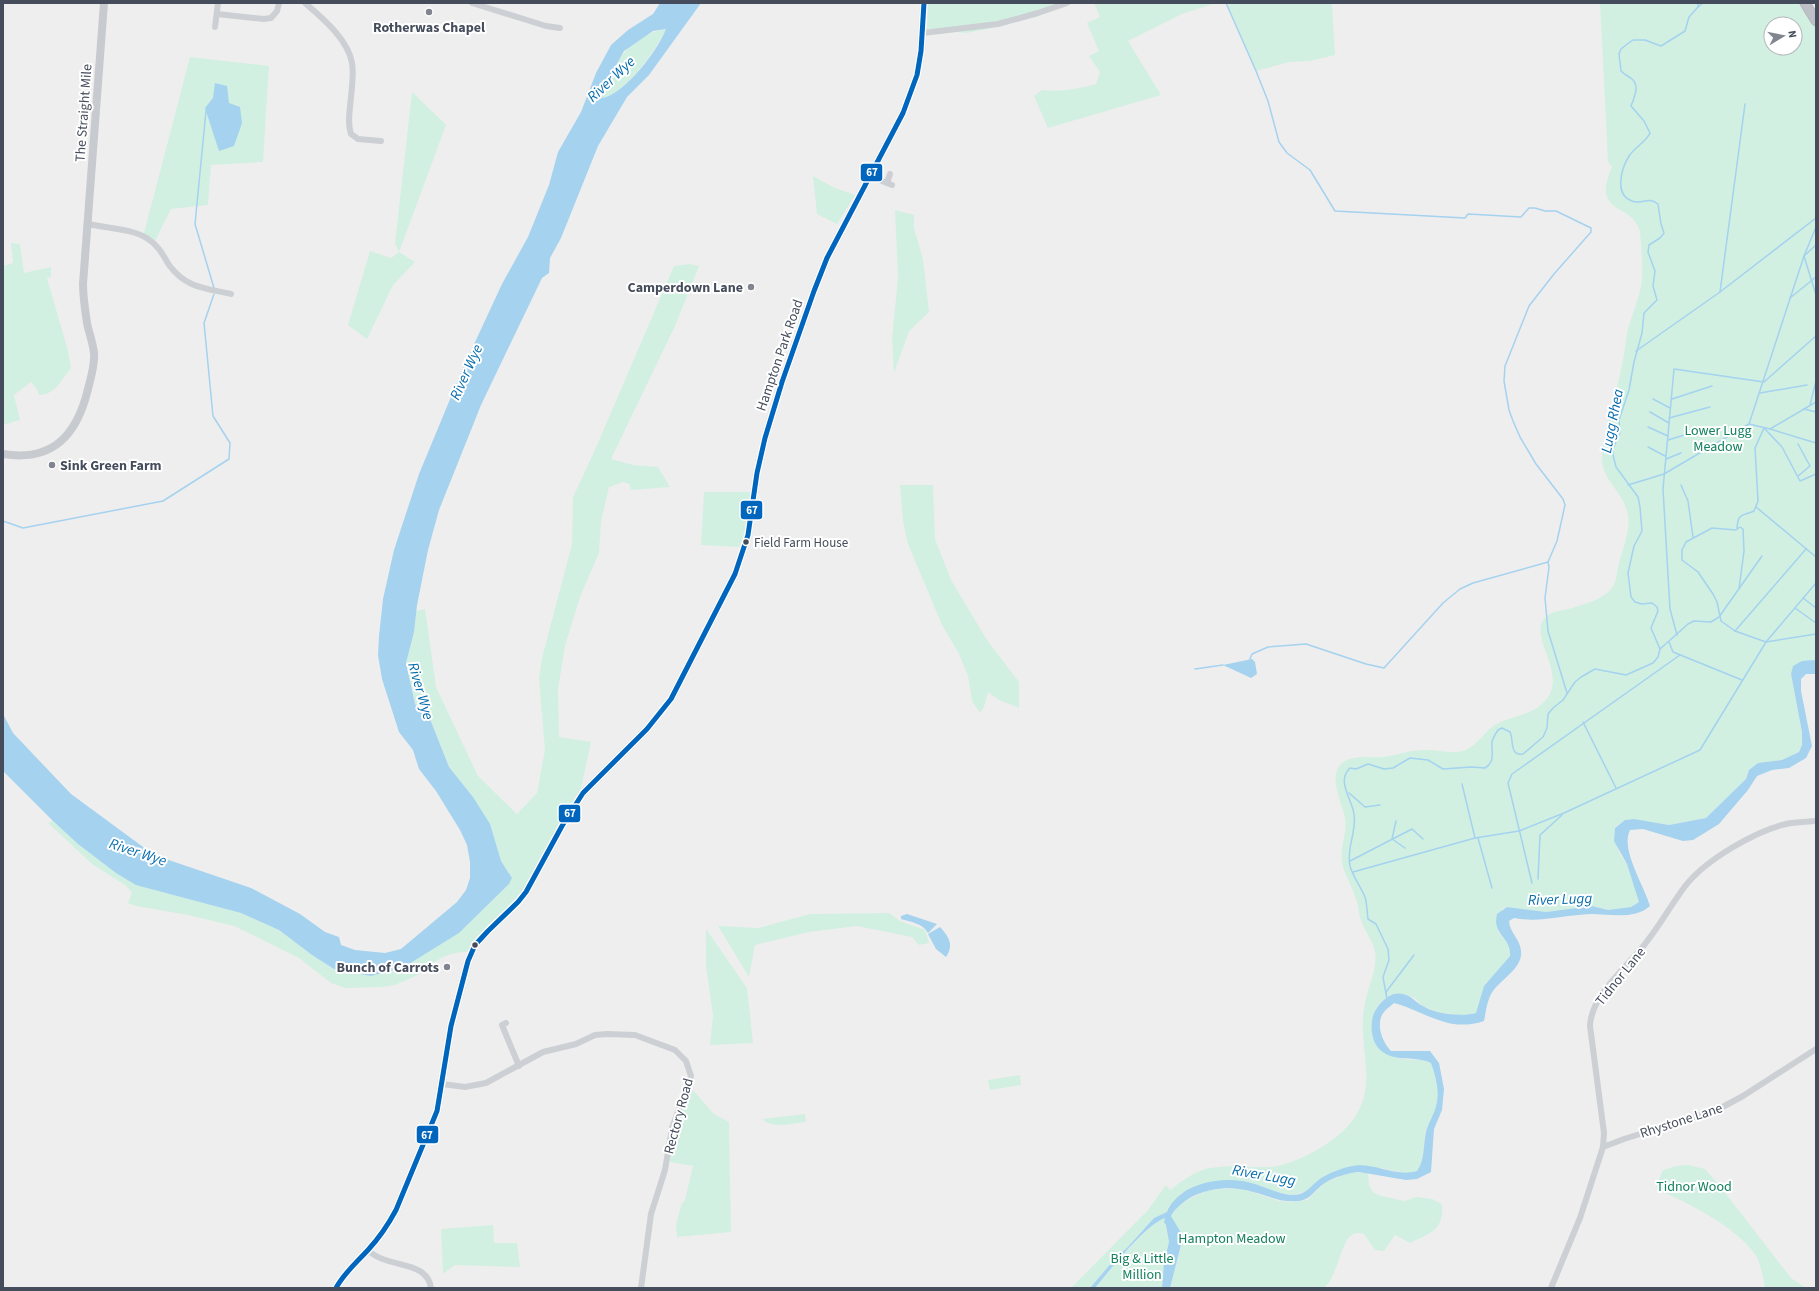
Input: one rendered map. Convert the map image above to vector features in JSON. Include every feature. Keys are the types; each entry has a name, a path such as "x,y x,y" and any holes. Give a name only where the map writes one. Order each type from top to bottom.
{"highway":[{"path":"1805,3 1816,21"}],"main road":[{"name":"The Straight Mile","path":"3,454 30,455 51,449 60,443 74,428 84,405 94,362 94,348 86,318 83,291 104,3"},
{"name":"Hampton Park Road","path":"336,1288 351,1267 368,1250 385,1229 396,1210 433,1121 442,1084 451,1026 468,961 475,945 514,907 526,892 562,826 583,793 659,715 682,680 741,562 748,536 760,457 784,375 827,258 903,113 913,89 919,65 923,33 924,3"}],"street":[{"path":"215,27 218,3"},
{"path":"217,14 271,18 277,11 279,3"},
{"path":"305,3 336,35 349,53 352,62 349,121 351,134 358,139 381,141"},
{"path":"472,3 546,26 560,28"},
{"path":"923,33 998,24 1038,14 1067,3"},
{"path":"870,176 889,184 890,174"},
{"path":"88,224 138,234 148,238 161,251 182,280 196,286 231,294"},
{"name":"Tidnor Lane","path":"1551,1288 1580,1218 1604,1148 1604,1132 1590,1026 1591,1014 1596,1004 1617,974 1647,942 1682,890 1704,868 1758,834 1786,824 1816,821"},
{"path":"502,1024 519,1066"},
{"name":"Rectory Road","path":"442,1084 465,1088 486,1083 543,1052 576,1044 596,1036 607,1034 635,1035 675,1050 686,1061 691,1076 672,1128 665,1170 651,1214 641,1288"},
{"name":"Rhystone Lane","path":"1604,1148 1624,1139 1717,1110 1743,1096 1816,1049"},
{"path":"368,1250 379,1259 423,1271 430,1279 431,1288"}],"green space":[{"path":"928,3 1074,3 1039,15 987,29 967,33 956,32 927,35"},
{"path":"1094,3 1216,3 1182,14 1128,41 1161,95 1048,128 1034,96 1042,90 1069,90 1096,84 1100,72 1089,56 1099,51 1087,23 1100,17"},
{"path":"1226,3 1332,3 1335,55 1310,61 1289,62 1256,71"},
{"name":"Lower Lugg Meadow","path":"1600,3 1801,3 1816,27 1816,661 1814,660 1791,674 1802,732 1802,745 1799,752 1782,760 1758,763 1749,770 1746,779 1706,818 1669,825 1634,819 1625,820 1615,827 1619,852 1627,864 1640,901 1631,907 1608,910 1592,906 1546,912 1507,907 1502,909 1498,932 1508,943 1510,956 1484,986 1476,1013 1458,1015 1439,1012 1425,1007 1413,997 1408,996 1390,997 1379,1004 1372,1024 1372,1035 1375,1043 1401,1059 1424,1060 1431,1063 1436,1079 1438,1095 1436,1106 1427,1129 1423,1158 1417,1171 1408,1174 1381,1168 1340,1170 1314,1185 1308,1191 1292,1195 1273,1191 1254,1184 1182,1193 1168,1207 1167,1212 1154,1218 1126,1249 1119,1254 1090,1288 1071,1288 1148,1210 1166,1185 1170,1190 1184,1179 1200,1171 1217,1167 1270,1167 1289,1163 1320,1148 1345,1129 1356,1114 1363,1100 1366,1085 1363,1040 1364,1008 1375,966 1375,952 1362,924 1355,895 1343,867 1342,847 1346,824 1337,790 1337,769 1346,760 1358,757 1383,757 1420,750 1455,752 1466,750 1497,724 1527,713 1538,707 1549,696 1553,684 1552,672 1541,636 1541,626 1546,617 1555,612 1596,600 1607,593 1614,584 1628,529 1628,517 1622,498 1606,475 1603,467 1602,451 1622,367 1627,333 1641,286 1642,264 1639,229 1628,215 1609,201 1606,193 1607,182 1612,167 1608,162"},
{"path":"667,29 655,48 630,80 611,95 602,98 617,63 632,44 642,37"},
{"path":"190,57 269,66 263,162 211,165 208,205 171,209 155,241 144,233"},
{"path":"412,92 446,125 399,252 395,243"},
{"path":"813,176 835,188 855,195 837,224 817,214"},
{"path":"895,210 914,215 914,228 923,259 929,312 909,331 894,373 892,339 898,277"},
{"path":"11,243 20,244 24,273 51,267 51,277 47,278 68,351 71,368 57,386 49,393 39,395 37,389 31,382 14,395 20,420 3,425 3,266 13,263"},
{"path":"370,251 391,258 399,252 415,262 393,285 367,339 348,325"},
{"path":"689,264 699,266 675,326 611,459 633,465 658,467 670,487 631,490 629,484 623,482 609,487 601,522 599,553 580,597 565,646 558,689 559,737 591,742 581,788 524,889 512,906 466,952 453,953 441,958 419,972 420,974 395,985 382,987 345,988 331,983 299,958 234,926 188,915 136,906 128,903 132,892 125,885 92,864 48,823 53,821 78,844 116,873 136,884 241,913 279,930 312,955 334,969 371,976 403,967 459,933 509,884 512,878 501,861 473,797 449,767 430,719 424,715 415,704 406,663 414,632 416,611 425,609 436,687 478,776 517,814 537,793 545,750 539,678 542,658 572,544 573,497 594,452 674,266"},
{"path":"900,485 933,485 935,539 951,580 987,640 1019,682 1019,708 999,700 988,692 984,707 980,713 972,701 968,676 959,654 942,625 908,544 903,521"},
{"path":"704,492 752,492 741,547 701,545"},
{"path":"889,913 900,921 925,930 929,943 919,945 912,937 857,926 809,932 755,945 749,977 718,926 758,928 810,914"},
{"path":"706,929 747,988 753,1043 710,1045 713,1015 706,967"},
{"path":"1020,1075 1021,1085 990,1090 988,1080"},
{"path":"692,1089 714,1114 729,1122 731,1232 677,1237 676,1226 681,1205 685,1200 693,1166 670,1162 676,1126 687,1091"},
{"path":"805,1114 806,1122 789,1124 777,1125 762,1119"},
{"name":"Tidnor Wood","path":"1688,1165 1705,1169 1720,1186 1791,1278 1806,1288 1765,1288 1758,1259 1748,1245 1737,1235 1711,1217 1683,1201 1657,1189 1656,1186 1663,1170 1676,1166"},
{"name":"Hampton Meadow","path":"1351,1172 1368,1173 1369,1185 1373,1192 1378,1195 1404,1201 1417,1197 1432,1199 1442,1204 1441,1220 1435,1230 1410,1243 1395,1235 1384,1251 1375,1250 1364,1234 1358,1233 1352,1235 1345,1245 1333,1276 1324,1288 1170,1288 1182,1241 1171,1216 1179,1205 1206,1191 1221,1189 1243,1189 1279,1201 1290,1202 1307,1200 1325,1183"},
{"name":"Big & Little Million","path":"1165,1218 1169,1242 1164,1263 1162,1288 1095,1288 1138,1239 1157,1222"},
{"path":"493,1225 494,1243 517,1243 520,1267 455,1265 443,1274 441,1229"}],"water":[{"name":"River Wye","path":"660,3 701,3 649,75 627,97 598,146 561,238 550,258 549,273 542,278 481,405 439,510 428,550 417,605 414,632 406,663 415,704 424,715 430,719 449,767 473,797 490,824 501,861 512,878 509,884 459,933 404,967 371,976 334,969 312,955 279,930 241,913 136,885 116,873 78,844 3,771 3,714 13,733 71,794 154,855 251,888 300,914 325,932 339,937 341,945 355,950 385,953 401,949 457,902 466,890 470,878 470,862 467,845 460,830 436,791 419,769 413,750 399,732 382,679 378,655 383,599 394,550 419,474 463,368 502,284 528,237 549,185 558,152 581,112 596,73 611,45 628,30 653,14","holes":["666,29 662,38 640,70 620,89 611,95 602,98 607,82 624,51 653,31"]},
{"path":"215,83 227,86 229,103 240,107 242,123 234,146 219,151 205,108 213,98"},
{"path":"1252,659 1255,662 1257,674 1251,678 1223,665"},
{"path":"1802,661 1816,661 1816,674 1806,674 1801,679 1801,691 1812,746 1806,758 1789,768 1772,770 1757,776 1748,790 1719,824 1693,840 1683,841 1643,829 1630,830 1628,847 1630,857 1650,906 1637,913 1629,915 1591,914 1533,920 1514,918 1509,921 1511,929 1519,943 1521,957 1519,963 1511,973 1491,994 1484,1021 1459,1025 1448,1023 1394,1003 1381,1016 1380,1027 1382,1038 1391,1051 1430,1051 1439,1063 1444,1089 1442,1110 1434,1129 1431,1172 1417,1179 1406,1180 1359,1172 1351,1173 1328,1181 1306,1199 1298,1201 1281,1200 1242,1189 1231,1188 1208,1191 1187,1200 1178,1207 1171,1216 1180,1231 1182,1241 1170,1288 1162,1288 1164,1263 1169,1242 1166,1225 1164,1222 1165,1218 1157,1222 1128,1249 1095,1288 1090,1288 1119,1254 1126,1249 1154,1218 1167,1212 1172,1203 1187,1190 1203,1183 1220,1180 1238,1180 1278,1192 1297,1195 1306,1191 1323,1177 1335,1171 1357,1165 1408,1173 1417,1171 1423,1158 1425,1137 1437,1101 1436,1079 1431,1063 1424,1060 1388,1055 1376,1045 1373,1037 1372,1024 1373,1016 1378,1006 1392,995 1403,994 1428,1009 1441,1013 1464,1015 1476,1013 1484,986 1510,956 1508,944 1499,932 1496,921 1497,914 1507,907 1546,912 1592,906 1608,910 1631,907 1639,902 1627,864 1614,841 1615,828 1625,820 1634,819 1669,825 1706,818 1746,779 1749,770 1758,763 1782,760 1799,752 1802,745 1802,732 1791,674 1793,666"},
{"path":"907,914 937,924 928,933 920,925 901,919 901,916"},
{"path":"940,927 946,934 950,945 950,949 946,957 936,949 928,934"}],"waterway":[{"path":"1226,3 1268,101 1279,142 1287,153 1310,170 1335,211 1465,218 1468,214 1521,217 1529,208 1535,208 1545,211 1556,211 1591,228 1591,232 1554,274 1529,306 1505,366 1504,381 1509,410 1520,437 1536,464 1563,499 1565,505 1557,541 1548,562 1549,567 1545,598 1548,631 1567,693"},
{"name":"Lugg Rhea","path":"1387,999 1383,977 1389,960 1388,949 1376,924 1368,919 1365,897 1350,866 1349,853 1355,821 1353,808 1346,790 1344,779 1346,773 1350,768 1356,769 1368,764 1384,769 1393,768 1410,758 1428,760 1443,769 1471,767 1485,768 1492,759 1492,742 1494,737 1498,730 1502,728 1510,732 1513,747 1516,753 1523,754 1543,737 1547,728 1548,714 1563,700 1575,682 1581,677 1595,669 1626,675 1653,663 1658,657 1660,649 1651,628 1658,611 1657,607 1652,603 1642,604 1635,602 1631,597 1628,573 1634,546 1642,531 1638,497 1616,467 1613,449 1620,432 1619,420 1629,390 1634,362 1642,333 1644,313 1657,300 1653,286 1655,271 1648,252 1649,245 1660,238 1664,233 1658,204 1651,201 1632,201 1626,198 1621,188 1622,174 1626,161 1631,153 1646,139 1650,133 1644,121 1631,106 1636,92 1636,85 1632,79 1621,71 1619,54 1621,49 1633,40 1645,40 1661,46 1685,31 1689,17 1698,7 1698,3"},
{"name":"Lugg Rhea","path":"1698,7 1703,3"},
{"path":"1720,292 1745,104"},
{"path":"206,111 195,224 214,288"},
{"path":"1636,351 1720,292 1816,218"},
{"path":"1816,227 1804,256 1816,295"},
{"path":"1749,424 1804,256 1816,245"},
{"path":"1811,281 1816,277"},
{"path":"1790,298 1811,281"},
{"path":"3,521 23,528 163,501 229,459 230,443 213,416 204,323 214,294"},
{"path":"1677,635 1670,609 1663,489 1674,369 1764,382 1816,336"},
{"path":"1810,405 1816,381"},
{"path":"1760,393 1807,385"},
{"path":"1672,399 1712,386"},
{"path":"1653,399 1670,408"},
{"path":"1628,485 1664,474 1749,424 1770,429 1816,402"},
{"path":"1669,418 1710,407"},
{"path":"1804,409 1816,412"},
{"path":"1650,412 1669,423"},
{"path":"1648,427 1668,436"},
{"path":"1764,428 1782,447 1800,481 1816,474"},
{"path":"1737,528 1740,517 1754,511 1758,501 1755,448 1764,428"},
{"path":"1668,440 1704,429"},
{"path":"1770,429 1816,443"},
{"path":"1798,444 1810,466 1798,476"},
{"path":"1648,447 1665,456"},
{"path":"1666,459 1681,453"},
{"path":"1681,485 1688,501 1693,537"},
{"path":"1756,507 1816,557"},
{"path":"1739,589 1744,551 1743,529 1740,527 1736,530 1712,528 1686,542 1682,550 1682,560 1698,572 1713,594 1717,602 1721,621 1735,631 1766,642 1816,583"},
{"path":"1735,631 1806,549"},
{"path":"1660,649 1688,624 1694,621 1711,622 1719,617 1762,556"},
{"path":"1250,659 1252,654 1268,647 1306,644 1366,664 1384,668 1443,603 1460,589 1473,583 1548,562"},
{"path":"1803,598 1816,608"},
{"path":"1795,608 1816,623"},
{"path":"1353,872 1475,838 1519,831 1564,813 1700,750 1766,642 1816,634"},
{"path":"1669,642 1673,652 1742,680"},
{"path":"1532,883 1508,783 1512,774 1680,655"},
{"path":"1195,669 1223,665"},
{"path":"1583,722 1616,788"},
{"path":"1462,784 1475,838"},
{"path":"1349,793 1365,807 1380,805"},
{"path":"1538,879 1540,835 1562,815"},
{"path":"1396,821 1392,839 1405,848"},
{"path":"1350,861 1412,829 1423,839"},
{"path":"1478,838 1492,888"},
{"path":"1386,992 1414,955"}],"transit line":[{"name":"67","path":"336,1288 346,1273 376,1241 393,1216 437,1111 451,1026 468,961 475,945 526,892 562,826 583,793 647,729 671,699 735,574 748,535 757,473 765,438 782,382 814,291 827,258 903,113 917,75 921,51 924,3"}],"place":[{"name":"Rotherwas Chapel","path":"429,12"},
{"name":"Camperdown Lane","path":"751,287"},
{"name":"Sink Green Farm","path":"52,465"},
{"name":"Field Farm House","path":"746,542"},
{"name":"Bunch of Carrots","path":"447,967"}],"water label":[{"name":"River Lugg","path":"1560,899"},
{"name":"River Lugg","path":"1264,1175"}]}
